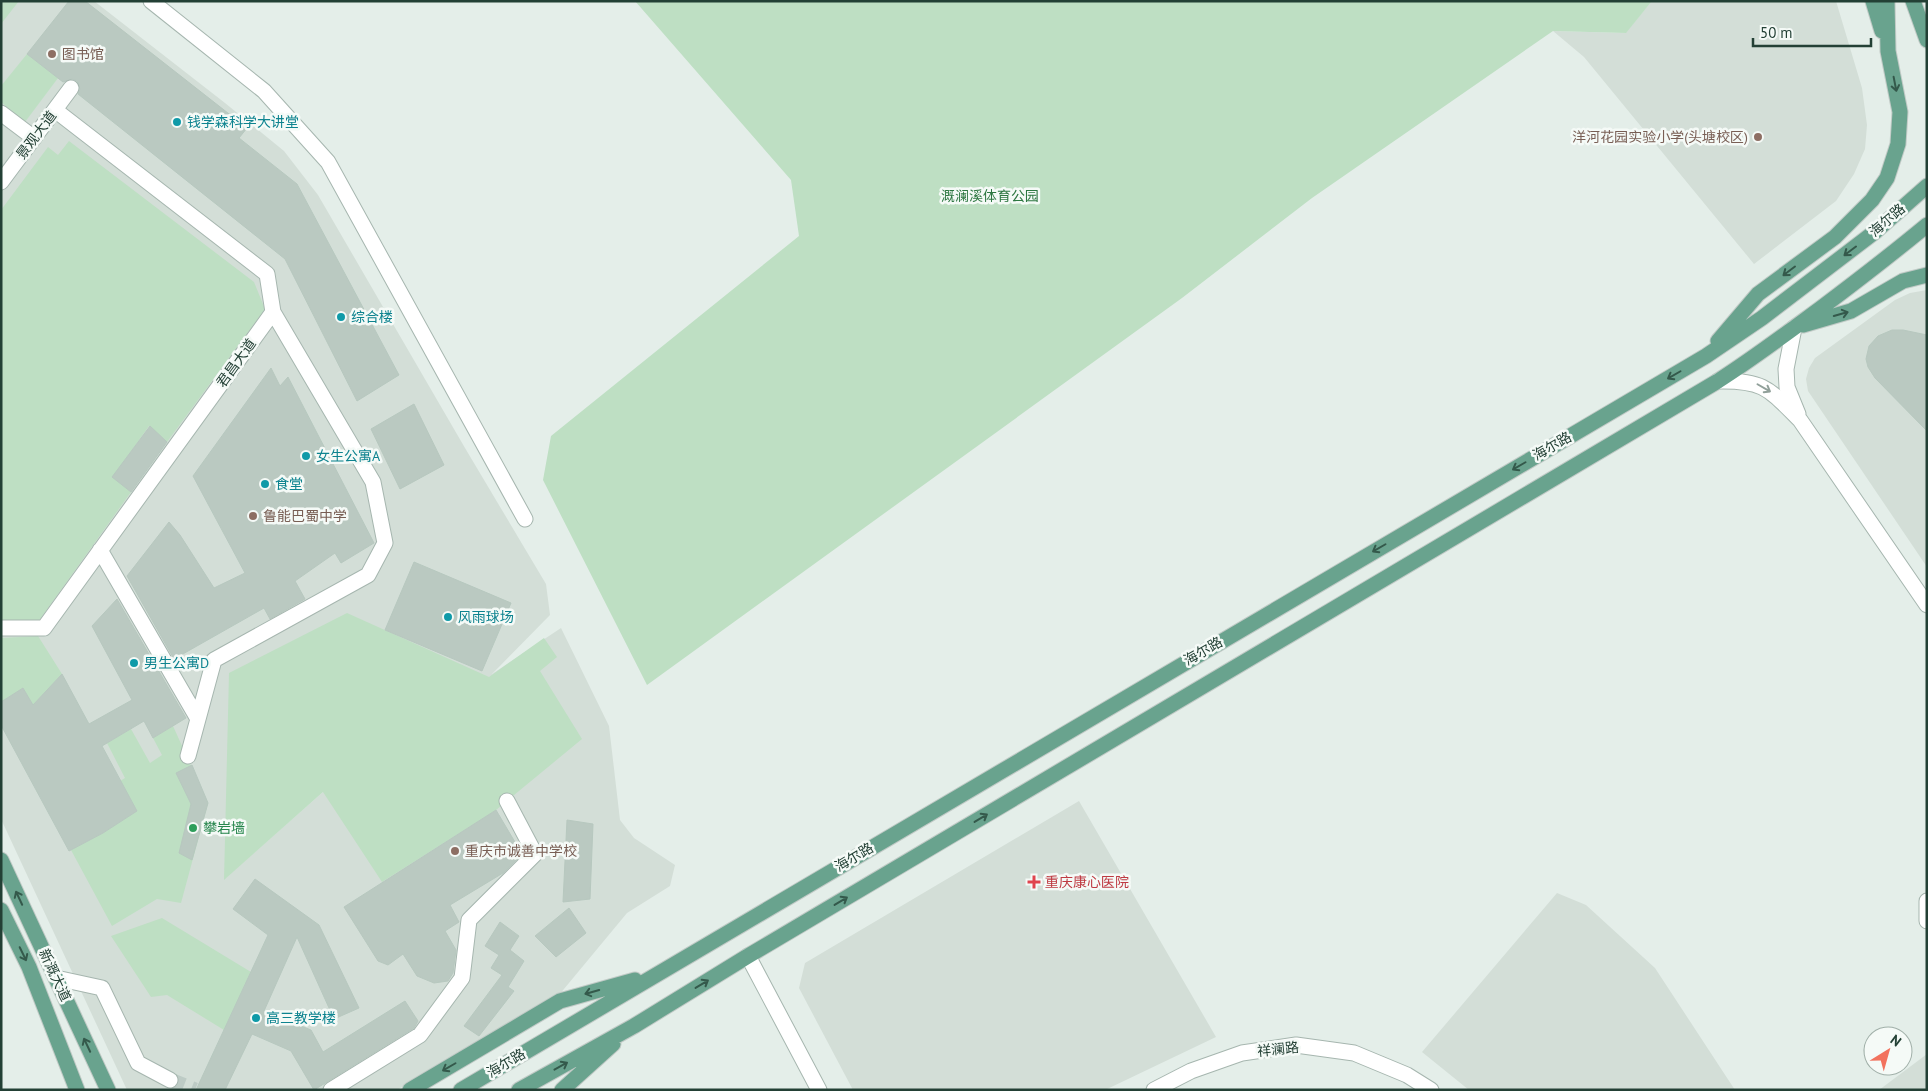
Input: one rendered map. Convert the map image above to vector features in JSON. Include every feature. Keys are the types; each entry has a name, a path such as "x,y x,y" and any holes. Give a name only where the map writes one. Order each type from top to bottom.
{"main road":[{"path":"1706,356 1758,294 1835,236 1872,200 1887,178 1898,144 1900,112 1888,51 1873,1"},
{"path":"1887,1 1888,51"},
{"path":"1913,1 1927,40"},
{"name":"海尔路","path":"461,1090 1706,356 1762,318 1876,231 1927,186"},
{"name":"海尔路","path":"519,1090 634,1026 748,956 1718,381 1794,328 1927,225"},
{"path":"1794,328 1851,311 1903,282 1927,275"},
{"name":"新溉大道","path":"1,860 108,1090"},
{"name":"新溉大道","path":"1,910 29,967 77,1090"},
{"path":"410,1090 560,1001 656,974"},
{"path":"562,1090 634,1026"}],"street":[{"path":"151,1 264,91 328,162 525,519"},
{"name":"景观大道","path":"1,182 71,88"},
{"path":"55,110 267,274 273,312 373,482 385,543 368,575 214,660 188,756"},
{"path":"1,113 34,138"},
{"name":"君昌大道","path":"1,628 44,628 273,312"},
{"path":"1794,328 1786,370 1787,387 1800,420"},
{"path":"1718,381 1744,380 1758,384 1774,394 1800,420 1927,605"},
{"path":"100,550 198,718"},
{"path":"330,1090 420,1035 462,978 469,920 535,854 507,801"},
{"path":"1927,901 1927,921"},
{"path":"748,956 819,1090"},
{"path":"56,978 102,988 138,1063 170,1080"},
{"name":"祥澜路","path":"1154,1090 1191,1071 1242,1053 1296,1045 1354,1053 1407,1074 1431,1090"}],"shaded area":[{"name":"鲁能巴蜀中学","path":"1,1 94,1 284,151 318,195 546,584 550,615 492,674 561,628 609,726 620,820 634,838 675,865 670,886 627,913 559,995 397,1090 127,1090 1,819","holes":["347,613 323,792 224,879"]},
{"name":"洋河花园实验小学(头塘校区)","path":"1652,1 1836,1 1862,88 1867,125 1865,149 1854,174 1836,201 1754,264 1584,57 1553,31 1625,33"},
{"path":"1927,290 1927,567 1808,391 1806,379 1809,368 1815,358 1895,300 1910,293"},
{"name":"重庆康心医院","path":"1079,801 1216,1037 1105,1090 853,1090 799,988 805,963"},
{"path":"1557,893 1586,905 1655,968 1735,1090 1469,1090 1422,1052"},
{"path":"1927,1054 1927,1090 1879,1090 1898,1076 1913,1076 1913,1064"}],"green space":[{"path":"1,1 19,1 1,24"},
{"name":"溉澜溪体育公园","path":"635,1 1652,1 1626,33 1553,31 1312,198 1182,298 647,685 543,480 551,436 799,236 791,180"},
{"path":"27,54 58,78 25,122 1,102 1,86"},
{"path":"69,141 254,282 265,309 167,442 149,426 113,477 131,492 38,622 1,621 1,210 48,147 58,155"},
{"path":"347,613 489,677 544,638 557,657 540,671 582,739 496,810 382,882 323,792 224,880 229,673"},
{"path":"38,636 62,674 33,705 23,688 1,702 1,638"},
{"path":"173,726 208,803 181,903 157,899 112,926 71,850 103,833 137,811 120,781 125,778 107,743 131,729 150,763 162,755 153,738"},
{"path":"162,918 251,972 224,1030 167,995 151,997 111,936"}],"building":[{"path":"69,1 85,1 247,128 239,138 297,184 399,375 357,401 285,259 78,94 80,89 77,81 72,79 63,82 27,54"},
{"path":"1892,330 1903,330 1927,335 1927,431 1875,378 1868,367 1866,359 1869,346 1878,336"},
{"name":"食堂","path":"271,368 280,386 288,377 374,543 341,563 335,553 295,581 305,599 270,619 264,608 174,659 127,576 169,522 180,535 214,588 245,573 193,476"},
{"path":"414,404 444,465 400,489 371,429"},
{"path":"150,426 167,442 131,492 112,477"},
{"name":"风雨球场","path":"414,562 511,603 482,671 385,630"},
{"path":"117,599 186,718 153,738 144,721 102,746 137,811 103,833 69,851 1,725 1,702 23,688 33,705 62,674 89,724 132,700 92,626"},
{"name":"攀岩墙","path":"192,765 208,803 192,860 179,853 191,804 176,773"},
{"path":"496,810 522,854 503,873 450,905 459,922 445,931 456,950 453,973 448,981 434,983 417,976 403,954 388,965 378,961 344,907"},
{"path":"567,820 593,824 590,899 563,902"},
{"name":"高三教学楼","path":"255,879 319,925 359,1008 334,1019 297,937 264,1011 311,1030 323,1052 405,1001 418,1021 414,1028 314,1090 291,1051 252,1034 225,1090 196,1090 268,935 233,909"},
{"path":"569,908 586,933 556,957 535,936"},
{"path":"500,922 519,936 510,950 524,961 508,987 514,991 479,1036 464,1026 502,975 491,968 499,955 485,946"}],"tunnel":[{"path":"170,1080 195,1090"}],"place":[{"name":"图书馆","path":"52,54"},
{"name":"钱学森科学大讲堂","path":"177,122"},
{"name":"洋河花园实验小学(头塘校区)","path":"1758,137"},
{"name":"综合楼","path":"341,317"},
{"name":"女生公寓A","path":"306,456"},
{"name":"食堂","path":"265,484"},
{"name":"鲁能巴蜀中学","path":"253,516"},
{"name":"风雨球场","path":"448,617"},
{"name":"男生公寓D","path":"134,663"},
{"name":"攀岩墙","path":"193,828"},
{"name":"重庆市诚善中学校","path":"455,851"},
{"name":"重庆康心医院","path":"1034,882"},
{"name":"高三教学楼","path":"256,1018"}]}
